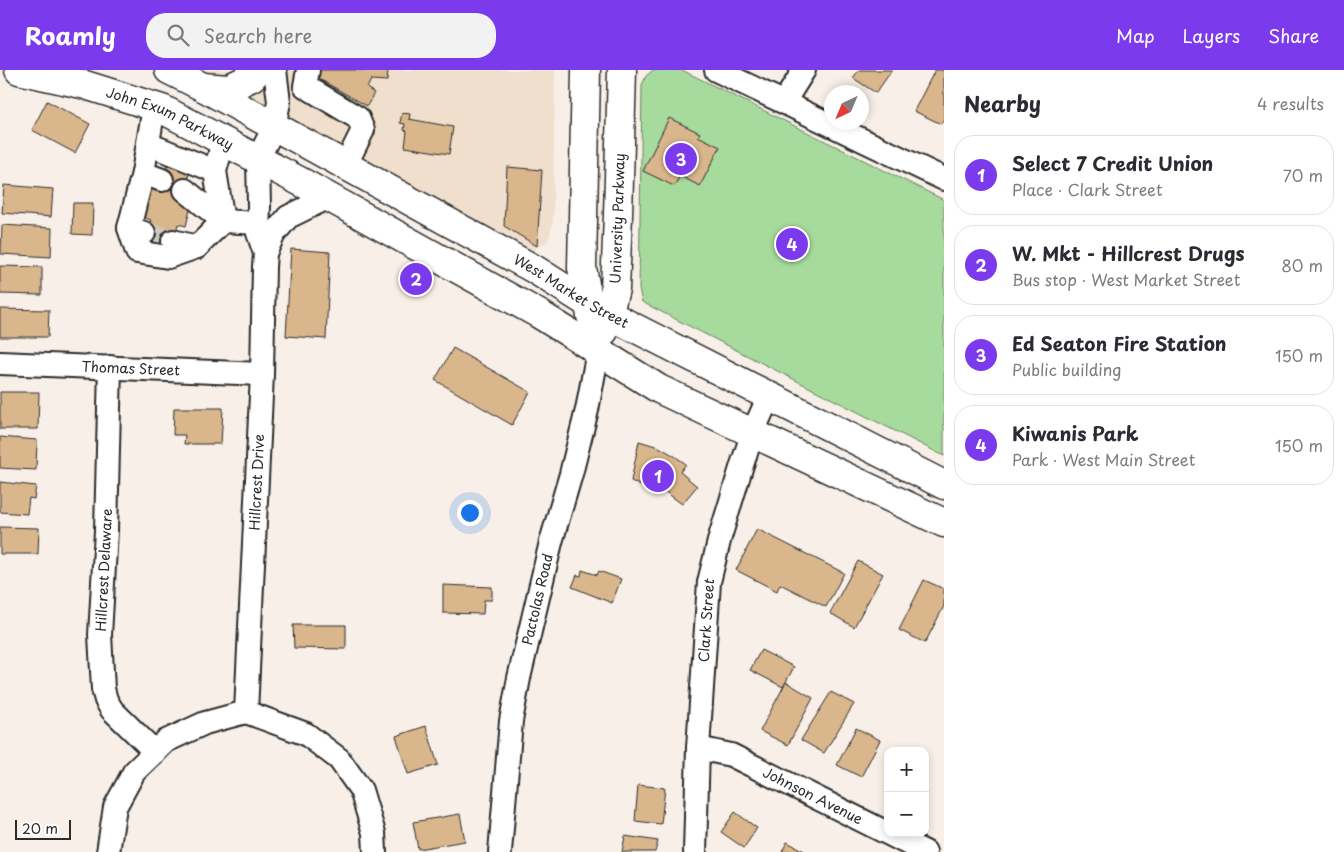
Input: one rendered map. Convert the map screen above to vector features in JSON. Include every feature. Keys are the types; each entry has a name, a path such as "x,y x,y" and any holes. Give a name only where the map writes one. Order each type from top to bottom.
{"main road":[{"name":"John Exum Parkway","path":"19,70 82,84 162,109 258,159"},
{"path":"169,70 203,87 227,89 252,76 258,70"},
{"name":"University Parkway","path":"586,70 582,268 599,309 598,352"},
{"name":"University Parkway","path":"599,309 615,289 622,70"},
{"name":"West Market Street","path":"203,87 534,269 599,309 944,485"},
{"path":"258,159 539,314 659,389 944,523"}],"street":[{"name":"Hillcrest Drive","path":"246,712 262,374 265,253 258,233 258,159 274,127 278,102 275,70"},
{"path":"308,70 305,86 358,118 363,130 345,166"},
{"path":"716,70 944,179"},
{"path":"784,102 804,70"},
{"path":"154,107 148,144 153,177 139,231 137,252 168,257 197,247 223,221"},
{"path":"223,142 215,171 223,221"},
{"path":"148,144 215,171"},
{"path":"184,190 223,221 258,223"},
{"name":"Hillcrest Drive","path":"265,253 274,234 288,217 329,197"},
{"path":"173,242 197,247"},
{"name":"Pactolas Road","path":"500,852 511,721 518,678 551,542 587,410 598,352"},
{"name":"Thomas Street","path":"0,363 262,374"},
{"name":"Hillcrest Delaware","path":"110,367 106,531 100,635 103,688 106,700 112,710 155,752"},
{"name":"Clark Street","path":"695,852 698,748 710,582 720,538 753,432 769,396"},
{"path":"108,852 116,808 134,772 166,741 205,723 246,712 306,734 339,759 360,790 374,833 375,852"},
{"name":"Johnson Avenue","path":"698,748 731,755 924,852"}],"shaded area":[{"path":"206,70 555,70 553,222 548,241 533,250 295,121"}],"green space":[{"path":"653,70 682,70 944,200 944,456 642,302 639,289 642,85 646,76"}],"building":[{"path":"314,70 388,70 387,81 371,80 367,88 374,93 367,106 312,75"},
{"path":"859,70 892,70 876,93 869,88 869,85 864,85 853,78"},
{"path":"935,70 944,70 944,119 941,124 914,111"},
{"path":"47,101 90,124 75,153 32,130"},
{"path":"402,113 410,114 409,119 453,127 449,154 405,147 407,131 404,130 405,124 400,123"},
{"path":"669,118 700,133 698,136 720,147 700,186 680,176 674,186 643,171"},
{"path":"167,165 190,171 182,199 192,202 186,226 178,224 170,254 144,247 151,220 143,217 150,189 159,192"},
{"path":"507,167 542,170 537,246 504,226"},
{"path":"4,185 53,189 51,217 2,213"},
{"path":"73,203 93,203 92,235 72,234"},
{"path":"2,225 52,228 51,257 1,254"},
{"path":"291,249 330,252 326,339 286,336"},
{"path":"0,266 42,267 42,295 0,294"},
{"path":"0,309 49,310 48,337 0,337"},
{"path":"453,348 530,392 512,425 435,380"},
{"path":"0,392 39,392 38,429 0,429"},
{"path":"174,408 223,408 221,444 184,444 185,435 173,435"},
{"path":"0,437 37,440 36,470 0,468"},
{"path":"639,441 659,447 686,464 680,472 697,486 682,504 663,490 659,495 631,481"},
{"path":"0,482 36,486 34,499 29,498 27,514 0,512"},
{"path":"0,527 39,528 38,554 0,554"},
{"path":"757,529 844,573 826,607 780,584 777,591 736,570"},
{"path":"858,561 883,574 854,627 830,613"},
{"path":"582,570 597,575 599,571 621,579 612,603 572,587 577,575 581,576"},
{"path":"924,580 944,589 944,606 925,643 899,630"},
{"path":"443,585 492,587 492,600 484,600 483,614 443,613"},
{"path":"293,625 346,625 346,649 294,648"},
{"path":"761,650 794,667 783,687 750,670"},
{"path":"786,682 813,698 788,745 760,731"},
{"path":"831,692 854,704 824,753 801,740"},
{"path":"426,726 438,765 408,774 396,736"},
{"path":"856,728 880,740 861,777 837,765"},
{"path":"638,785 665,788 661,824 635,821"},
{"path":"735,812 757,828 744,848 721,832"},
{"path":"460,814 465,841 418,849 413,822"},
{"path":"625,836 658,841 655,852 622,852"},
{"path":"787,842 806,852 782,852"}],"tunnel":[{"path":"148,234 173,241"}],"place":[{"name":"Ed Seaton Fire Station","path":"681,159"},
{"name":"Kiwanis Park","path":"792,244"},
{"name":"W. Mkt - Hillcrest Drugs","path":"416,279"},
{"name":"Select 7 Credit Union","path":"658,476"}]}
